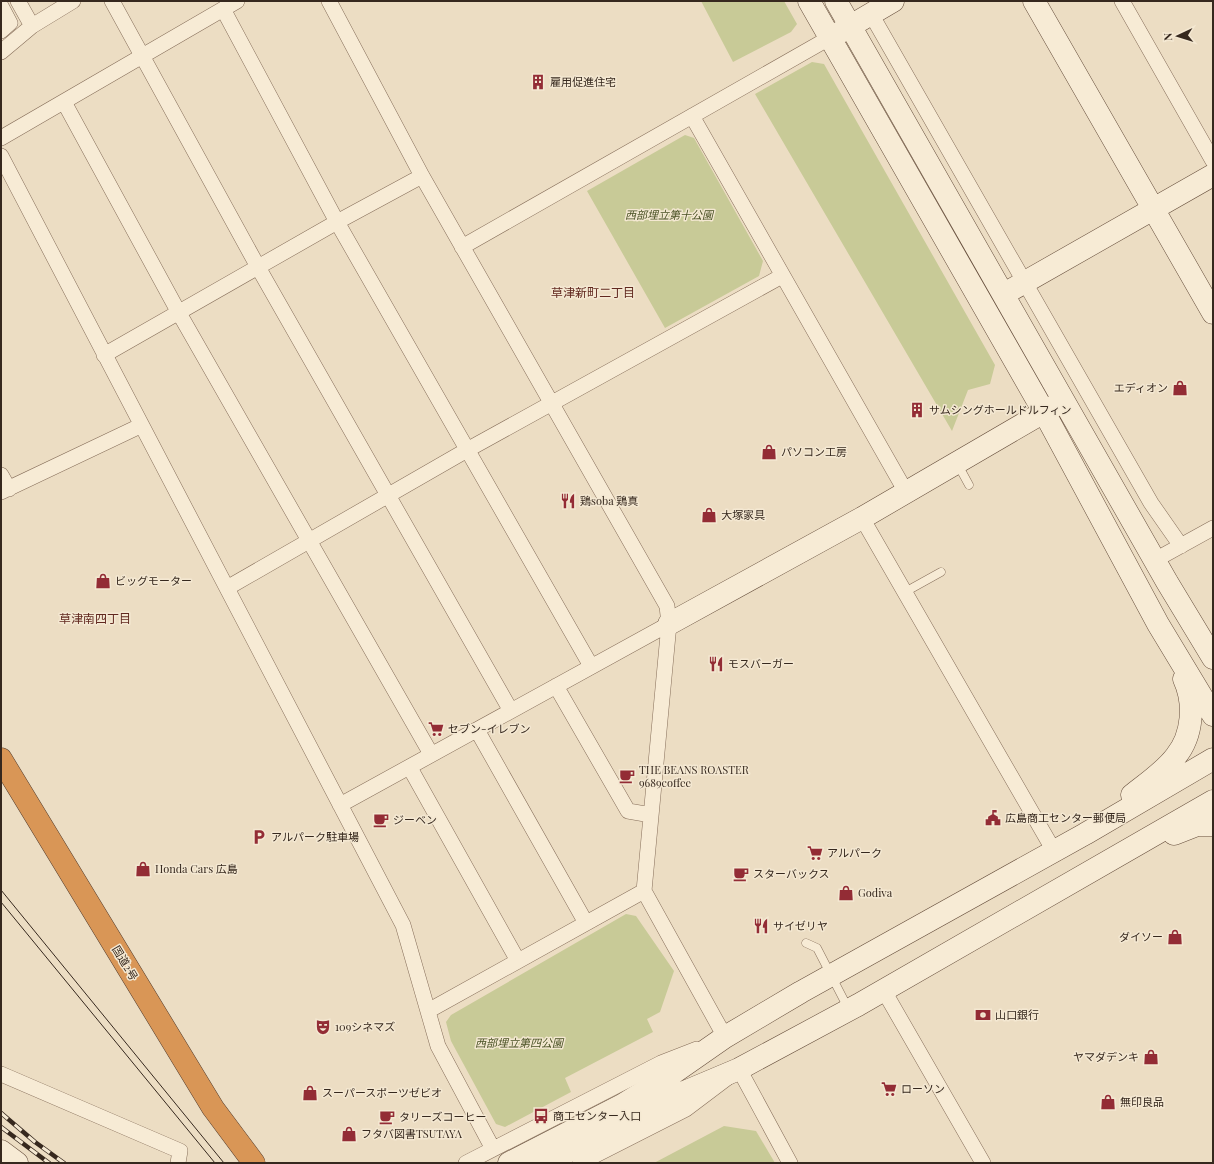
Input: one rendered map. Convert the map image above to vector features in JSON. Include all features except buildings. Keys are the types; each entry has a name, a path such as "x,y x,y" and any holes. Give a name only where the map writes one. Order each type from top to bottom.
{"highway":[{"name":"国道2号","path":"1,759 213,1108 254,1163"}],"street":[{"path":"18,1 32,26"},
{"path":"1,52 32,26 73,1"},
{"path":"112,1 258,267 511,711"},
{"path":"1,138 144,57 237,1"},
{"path":"329,1 422,176 667,606 669,624 644,891 725,1037"},
{"path":"809,1 1044,412 1158,624 1213,715"},
{"path":"836,1 1167,582 1213,658"},
{"path":"462,247 831,38 893,1"},
{"path":"1034,1 1213,313"},
{"path":"1122,1 1213,161"},
{"path":"1,6 10,23 1,31"},
{"path":"223,9 337,222 591,666"},
{"path":"871,14 1151,503 1181,546"},
{"path":"64,102 179,313 431,754"},
{"path":"692,116 906,492"},
{"path":"1,156 140,426 227,588 403,925 438,1046 501,1156"},
{"path":"1004,294 1024,281 1213,175"},
{"path":"104,355 337,222 422,176"},
{"path":"227,588 308,540 467,450 553,404 782,276"},
{"path":"340,805 410,768 431,754 862,518 1064,401"},
{"path":"1,475 5,491 140,426"},
{"path":"862,518 1054,852"},
{"path":"1155,560 1213,528"},
{"path":"1167,582 1188,594 1213,638"},
{"path":"1085,834 1169,764 1177,755 1184,742 1189,727 1191,699 1186,684 1158,624"},
{"path":"556,686 628,811 651,815"},
{"path":"477,730 586,923"},
{"path":"546,1163 625,1112 669,1076 725,1037 830,976 1054,852 1213,759"},
{"path":"410,768 518,961"},
{"path":"466,1163 501,1156 682,1093 739,1069 884,991 1213,801"},
{"path":"1125,852 1197,825 1213,825"},
{"path":"428,1011 644,891"},
{"path":"884,991 983,1163"},
{"path":"501,1156 661,1063 725,1037"},
{"path":"580,1163 686,1109 739,1069"},
{"path":"739,1069 790,1163"},
{"path":"1,1074 180,1152 178,1163"},
{"path":"1,1151 17,1163"}],"lane":[{"path":"957,463 969,485"},
{"path":"905,592 941,572"},
{"path":"806,943 816,948 849,1010"}],"green space":[{"path":"701,1 784,1 797,24 791,32 733,62"},
{"path":"812,62 824,64 995,365 990,384 968,390 952,431 755,94"},
{"name":"西部埋立第十公園","path":"685,135 694,138 763,261 759,276 665,328 587,191"},
{"name":"西部埋立第四公園","path":"626,914 636,916 674,971 660,1012 647,1019 653,1032 565,1078 571,1092 505,1127 496,1124 451,1041 446,1022 451,1015"},
{"path":"724,1126 756,1131 775,1163 654,1163"}],"tram line":[{"path":"1,890 224,1163"},
{"path":"1,902 215,1163"}],"railway":[{"path":"1,1113 35,1142 64,1163"},
{"path":"1,1127 49,1163"}],"place":[{"name":"雇用促進住宅","path":"538,82"},
{"name":"エディオン","path":"1180,388"},
{"name":"サムシングホールドルフィン","path":"917,410"},
{"name":"パソコン工房","path":"769,452"},
{"name":"鶏soba 鶏真","path":"568,501"},
{"name":"大塚家具","path":"709,515"},
{"name":"ビッグモーター","path":"103,581"},
{"name":"モスバーガー","path":"716,664"},
{"name":"セブン-イレブン","path":"436,729"},
{"name":"THE BEANS ROASTER 9689coffee","path":"627,776"},
{"name":"広島商工センター郵便局","path":"993,818"},
{"name":"ジーベン","path":"381,820"},
{"name":"アルパーク駐車場","path":"259,837"},
{"name":"アルパーク","path":"815,853"},
{"name":"Honda Cars 広島","path":"143,869"},
{"name":"スターバックス","path":"741,874"},
{"name":"Godiva","path":"846,893"},
{"name":"サイゼリヤ","path":"761,926"},
{"name":"ダイソー","path":"1175,937"},
{"name":"山口銀行","path":"983,1015"},
{"name":"109シネマズ","path":"323,1027"},
{"name":"ヤマダデンキ","path":"1151,1057"},
{"name":"ローソン","path":"889,1089"},
{"name":"スーパースポーツゼビオ","path":"310,1093"},
{"name":"無印良品","path":"1108,1102"},
{"name":"商工センター入口","path":"541,1116"},
{"name":"タリーズコーヒー","path":"387,1117"},
{"name":"フタバ図書TSUTAYA","path":"349,1134"}],"district":[{"name":"草津新町二丁目","path":"593,293"},
{"name":"草津南四丁目","path":"95,619"}]}
